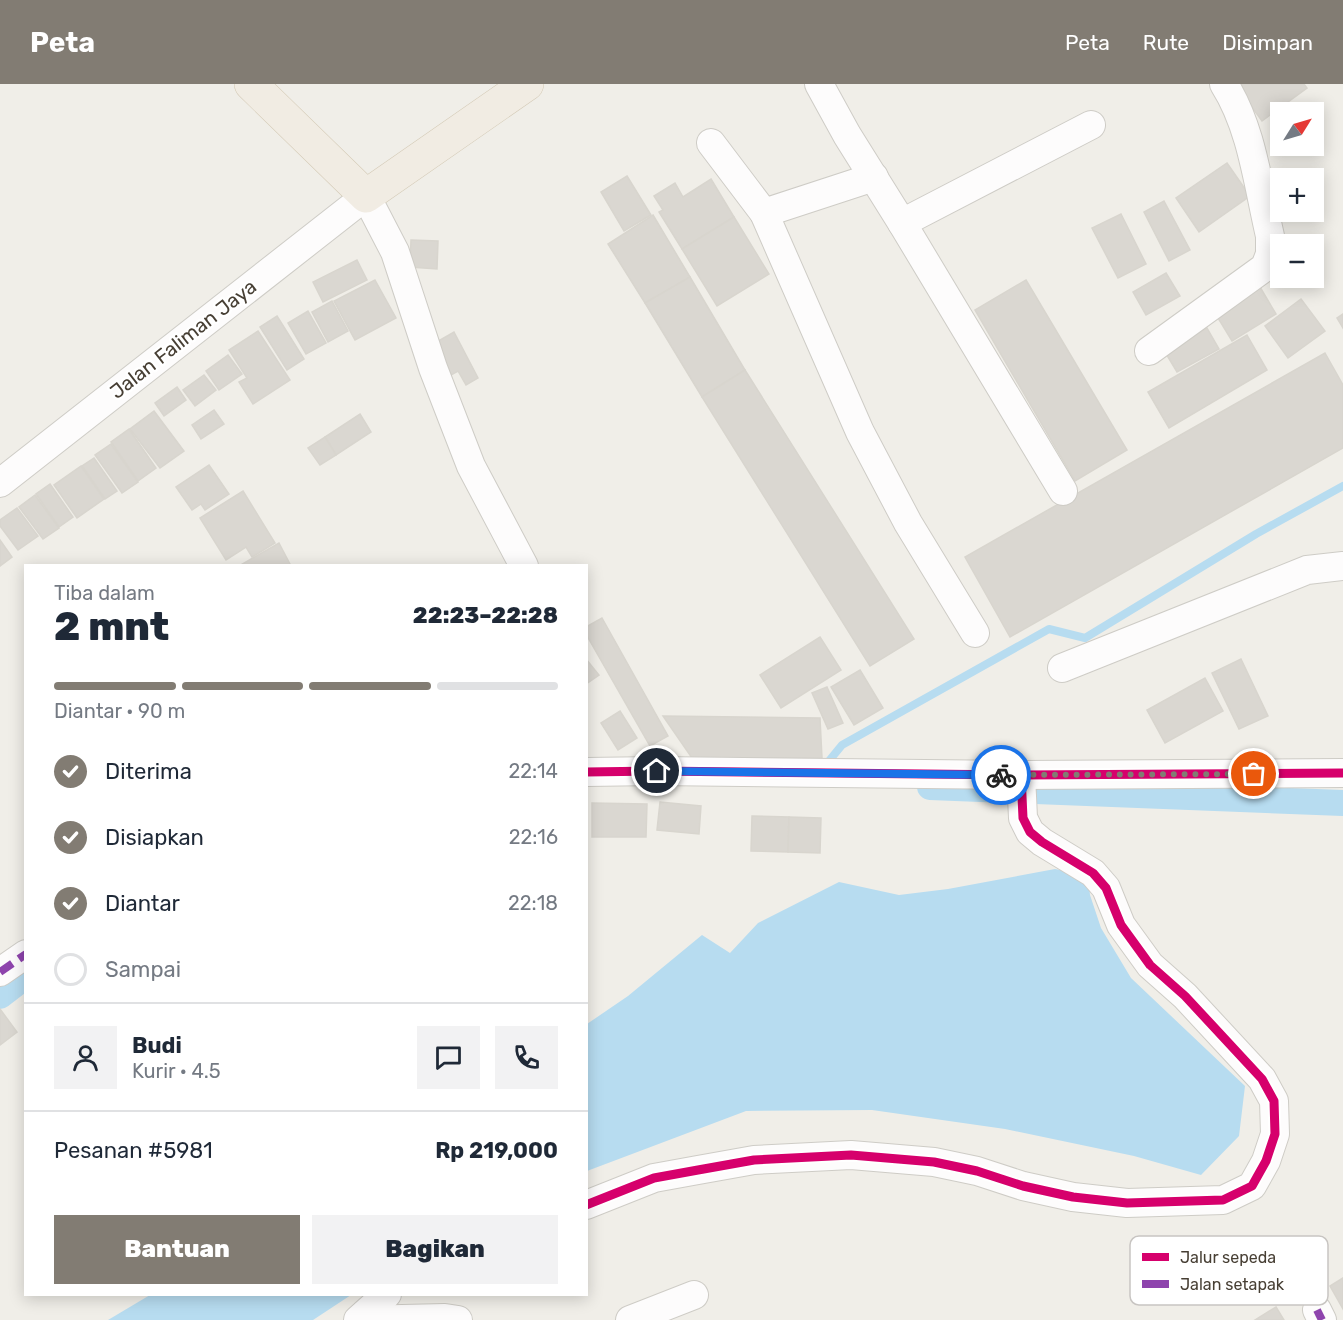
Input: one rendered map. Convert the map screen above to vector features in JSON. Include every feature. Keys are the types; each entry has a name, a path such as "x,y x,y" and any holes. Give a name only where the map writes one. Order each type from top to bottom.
{"main road":[{"path":"251,84 366,196 527,84"}],"street":[{"path":"819,84 847,135 1063,491"},
{"path":"1149,351 1265,267 1270,254 1270,236 1244,125 1236,103 1224,84"},
{"path":"902,223 1091,125"},
{"path":"711,143 764,213 860,432 908,523 975,633"},
{"path":"764,213 874,177"},
{"name":"Jalan Faliman Jaya","path":"0,483 366,196"},
{"path":"366,196 395,252 433,368 471,466 523,564"},
{"path":"1062,668 1307,570 1343,566"},
{"path":"588,772 837,773 1021,777 1343,773"},
{"path":"588,1204 654,1178 754,1160 851,1155 934,1162 1073,1197 1127,1203 1223,1200 1252,1186 1266,1161 1275,1134 1274,1101 1262,1079 1185,996 1150,965 1121,925 1106,888 1093,873 1042,842 1030,832 1023,818 1021,777"},
{"path":"0,972 24,955"},
{"path":"630,1320 694,1295"},
{"path":"359,1320 385,1296"},
{"path":"359,1320 445,1318 458,1320"}],"water":[{"path":"1055,869 1088,875 1090,895 1101,928 1131,978 1245,1086 1239,1136 1201,1175 1134,1156 1005,1129 872,1110 746,1111 588,1171 588,1023 628,996 702,935 730,953 758,923 839,882 899,895 948,889"},
{"path":"148,1296 349,1296 313,1320 108,1320"}],"building":[{"path":"1235,84 1304,84 1307,88 1288,102 1270,102 1270,115 1262,121"},
{"path":"1227,163 1250,196 1199,232 1176,198"},
{"path":"627,176 651,215 624,231 601,192"},
{"path":"711,179 734,217 682,249 659,212 663,210 654,196 675,183 683,197"},
{"path":"1164,201 1190,250 1169,261 1144,212"},
{"path":"1121,214 1146,264 1118,278 1092,228"},
{"path":"653,215 690,277 645,303 608,244"},
{"path":"734,217 769,274 717,306 682,249"},
{"path":"411,240 438,241 437,269 410,267"},
{"path":"357,260 367,280 323,302 313,282"},
{"path":"1166,273 1180,296 1146,315 1133,292"},
{"path":"690,277 745,370 702,397 645,303"},
{"path":"375,280 396,318 355,340 334,301"},
{"path":"1026,280 1127,450 1075,481 975,310"},
{"path":"1260,287 1276,314 1232,341 1215,313"},
{"path":"1301,299 1325,331 1288,358 1265,326"},
{"path":"332,301 348,331 328,342 312,312"},
{"path":"308,311 326,343 306,354 288,323"},
{"path":"1343,314 1343,328 1337,318"},
{"path":"277,316 304,359 287,370 260,327"},
{"path":"1207,328 1219,349 1177,372 1165,352"},
{"path":"258,331 290,380 253,404 239,382 247,378 229,350"},
{"path":"454,332 478,378 466,385 458,371 451,375 433,344"},
{"path":"1247,335 1267,370 1169,428 1148,392"},
{"path":"1325,353 1343,385 1343,448 1010,637 965,557"},
{"path":"228,355 242,374 219,390 206,371"},
{"path":"745,370 914,639 870,666 702,397"},
{"path":"204,375 216,390 195,406 183,390"},
{"path":"177,387 186,400 164,416 155,403"},
{"path":"214,410 224,424 201,439 192,425"},
{"path":"154,411 184,451 160,468 130,429"},
{"path":"360,414 371,432 336,455 325,437"},
{"path":"129,429 156,468 138,481 111,442"},
{"path":"325,437 336,455 320,465 308,448"},
{"path":"111,444 138,482 122,493 95,455"},
{"path":"94,458 117,491 105,499 82,466"},
{"path":"209,465 229,494 205,510 201,504 192,510 176,487"},
{"path":"81,466 104,499 77,518 54,485"},
{"path":"50,484 73,517 59,527 36,494"},
{"path":"243,491 275,543 252,557 246,547 226,560 200,518"},
{"path":"35,495 59,528 43,539 19,507"},
{"path":"17,508 38,536 18,550 0,526 0,520"},
{"path":"0,540 12,557 0,566"},
{"path":"279,543 290,564 242,564"},
{"path":"602,618 668,736 650,746 588,638 588,626"},
{"path":"820,637 841,670 781,708 760,675"},
{"path":"1241,659 1268,716 1239,729 1212,673"},
{"path":"588,661 599,675 588,683"},
{"path":"860,670 883,708 854,725 831,687"},
{"path":"1205,678 1223,711 1165,743 1147,710"},
{"path":"827,687 843,723 828,729 812,693"},
{"path":"620,711 637,738 618,750 601,723"},
{"path":"663,716 820,718 822,758 692,758"},
{"path":"660,802 701,806 699,834 657,830"},
{"path":"592,803 647,804 646,837 592,837"},
{"path":"752,816 789,817 788,852 751,851"},
{"path":"789,817 821,818 820,853 788,852"},
{"path":"0,1009 17,1032 0,1045"},
{"path":"1343,1278 1343,1309 1330,1286"},
{"path":"1276,1307 1284,1320 1255,1320"}],"waterway":[{"path":"824,767 842,745 1049,629 1085,638 1256,534 1343,486"},
{"path":"930,787 1343,803"},
{"path":"0,996 24,978"}],"marked path":[{"path":"0,972 24,955"},
{"path":"1317,1310 1322,1320"}],"cycle path":[{"path":"588,772 1021,775 1343,773"},
{"path":"588,1204 654,1178 754,1160 851,1155 934,1162 1073,1197 1127,1203 1223,1200 1252,1186 1266,1161 1275,1134 1274,1101 1262,1079 1185,996 1150,965 1121,925 1106,888 1093,873 1042,842 1030,832 1023,818 1021,775"}],"way so far":[{"path":"1001,775 1254,774"}],"route":[{"path":"657,771 1001,775"}]}
